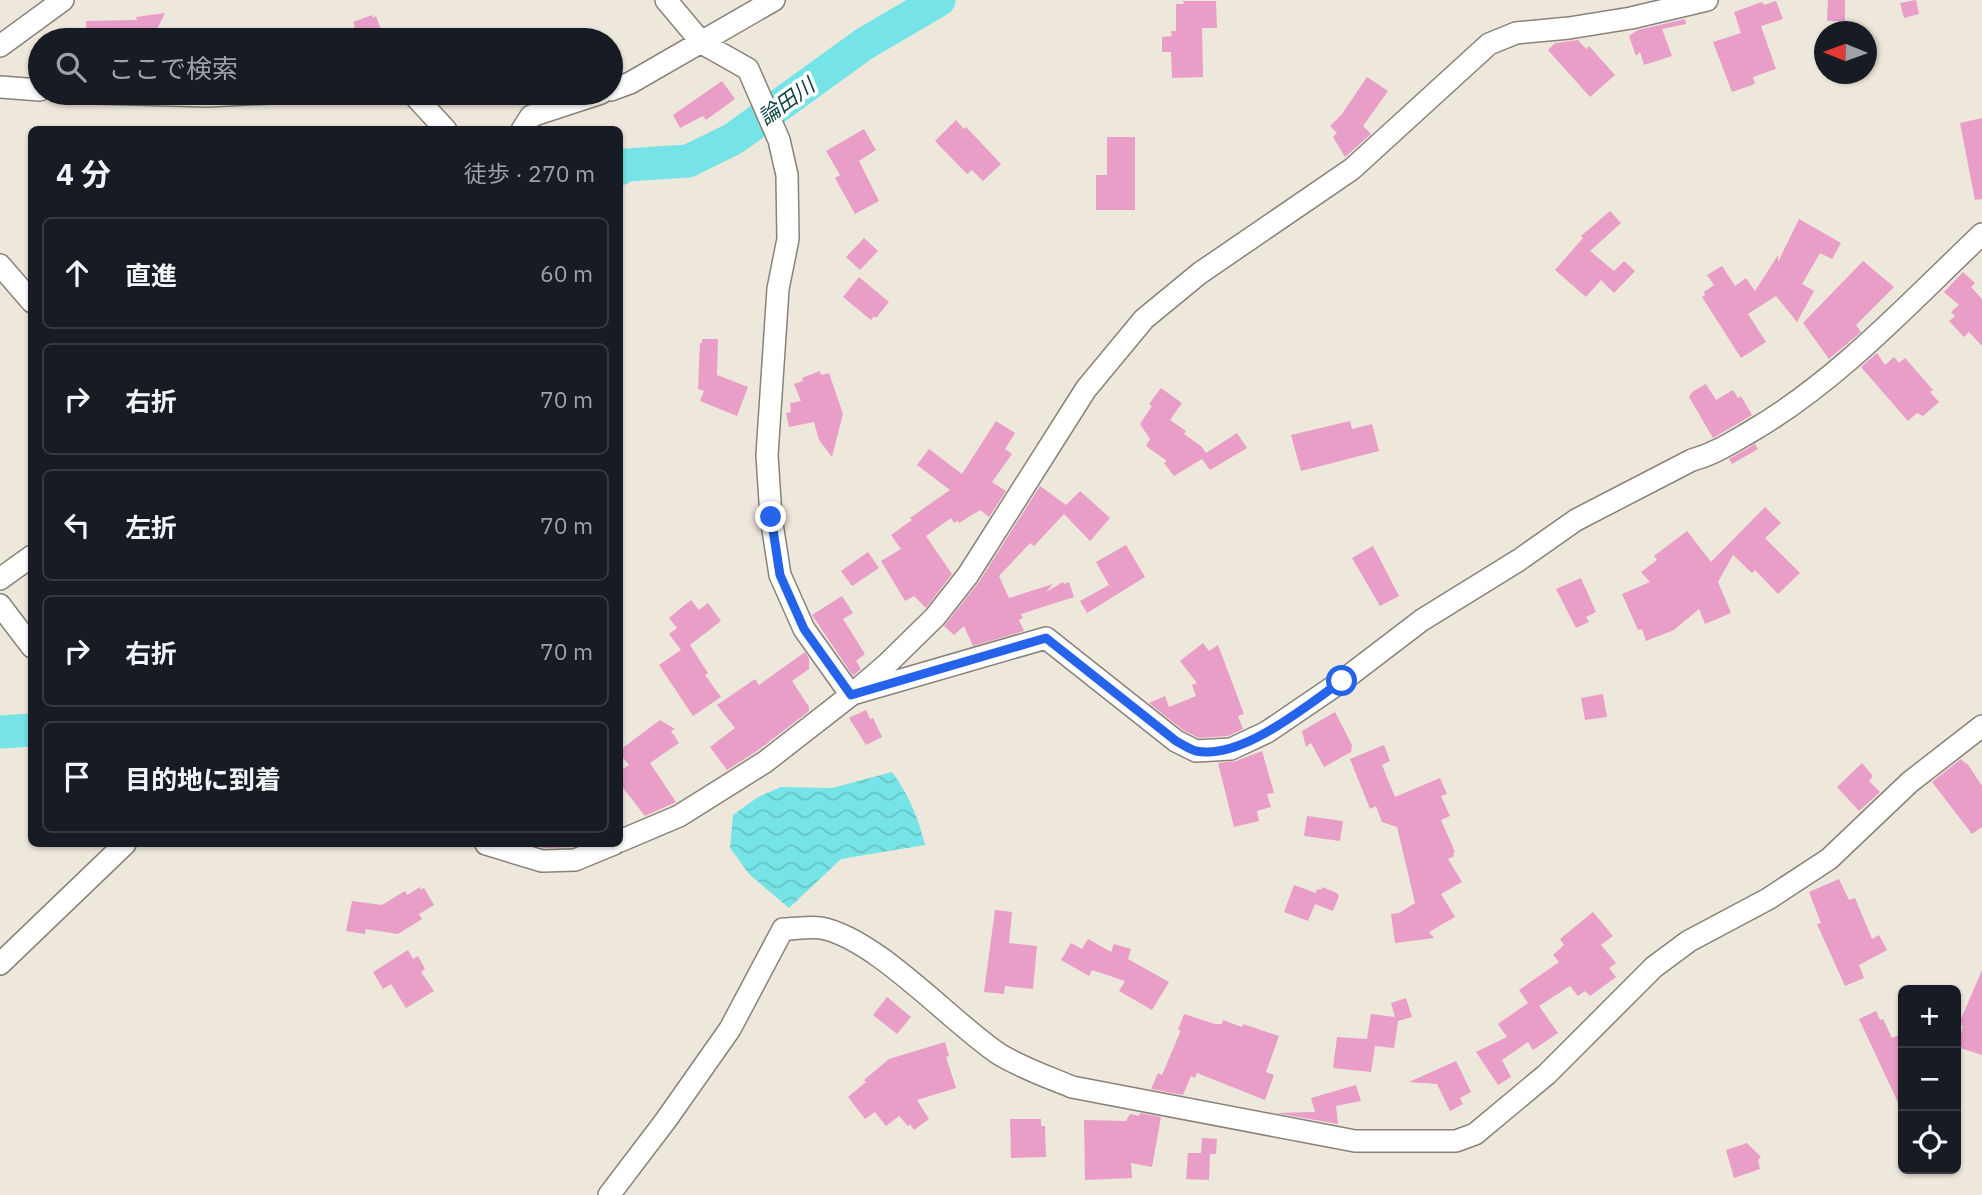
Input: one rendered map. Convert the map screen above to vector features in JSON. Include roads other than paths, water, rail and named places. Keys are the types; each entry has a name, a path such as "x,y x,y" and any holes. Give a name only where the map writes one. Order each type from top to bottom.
{"street":[{"path":"0,46 63,0"},
{"path":"666,0 702,43 748,69 779,140 788,176 788,239 778,289 766,455 771,517 780,575 804,629 851,695"},
{"path":"623,86 774,0"},
{"path":"623,840 679,816 765,762 851,695 935,617 968,575 1086,389 1144,319 1200,273 1352,169 1489,44 1516,33 1631,18 1707,0"},
{"path":"0,88 28,89"},
{"path":"423,105 442,126"},
{"path":"525,126 531,116 564,105"},
{"path":"851,695 1046,638 1176,741 1196,751 1231,749 1266,732 1342,681 1422,620 1519,560 1576,520 1692,460 1710,455 1781,414 1830,377 1982,234"},
{"path":"0,265 28,297"},
{"path":"0,579 28,559"},
{"path":"0,605 28,642"},
{"path":"609,1195 730,1029 783,929 821,928 847,937 878,957 999,1053 1028,1070 1073,1087 1355,1141 1456,1141 1475,1134 1547,1073 1654,967 1689,942 1768,898 1829,859 1910,782 1982,726"},
{"path":"0,964 122,847"},
{"path":"496,847 542,861 575,860 607,847"}],"water":[{"path":"892,772 912,807 925,845 841,859 789,908 750,875 730,848 733,815 758,797 781,787 832,788"}],"waterway":[{"name":"論田川","path":"623,167 688,161 733,139 864,44 939,0"},
{"name":"論田川","path":"0,732 28,730"}]}
